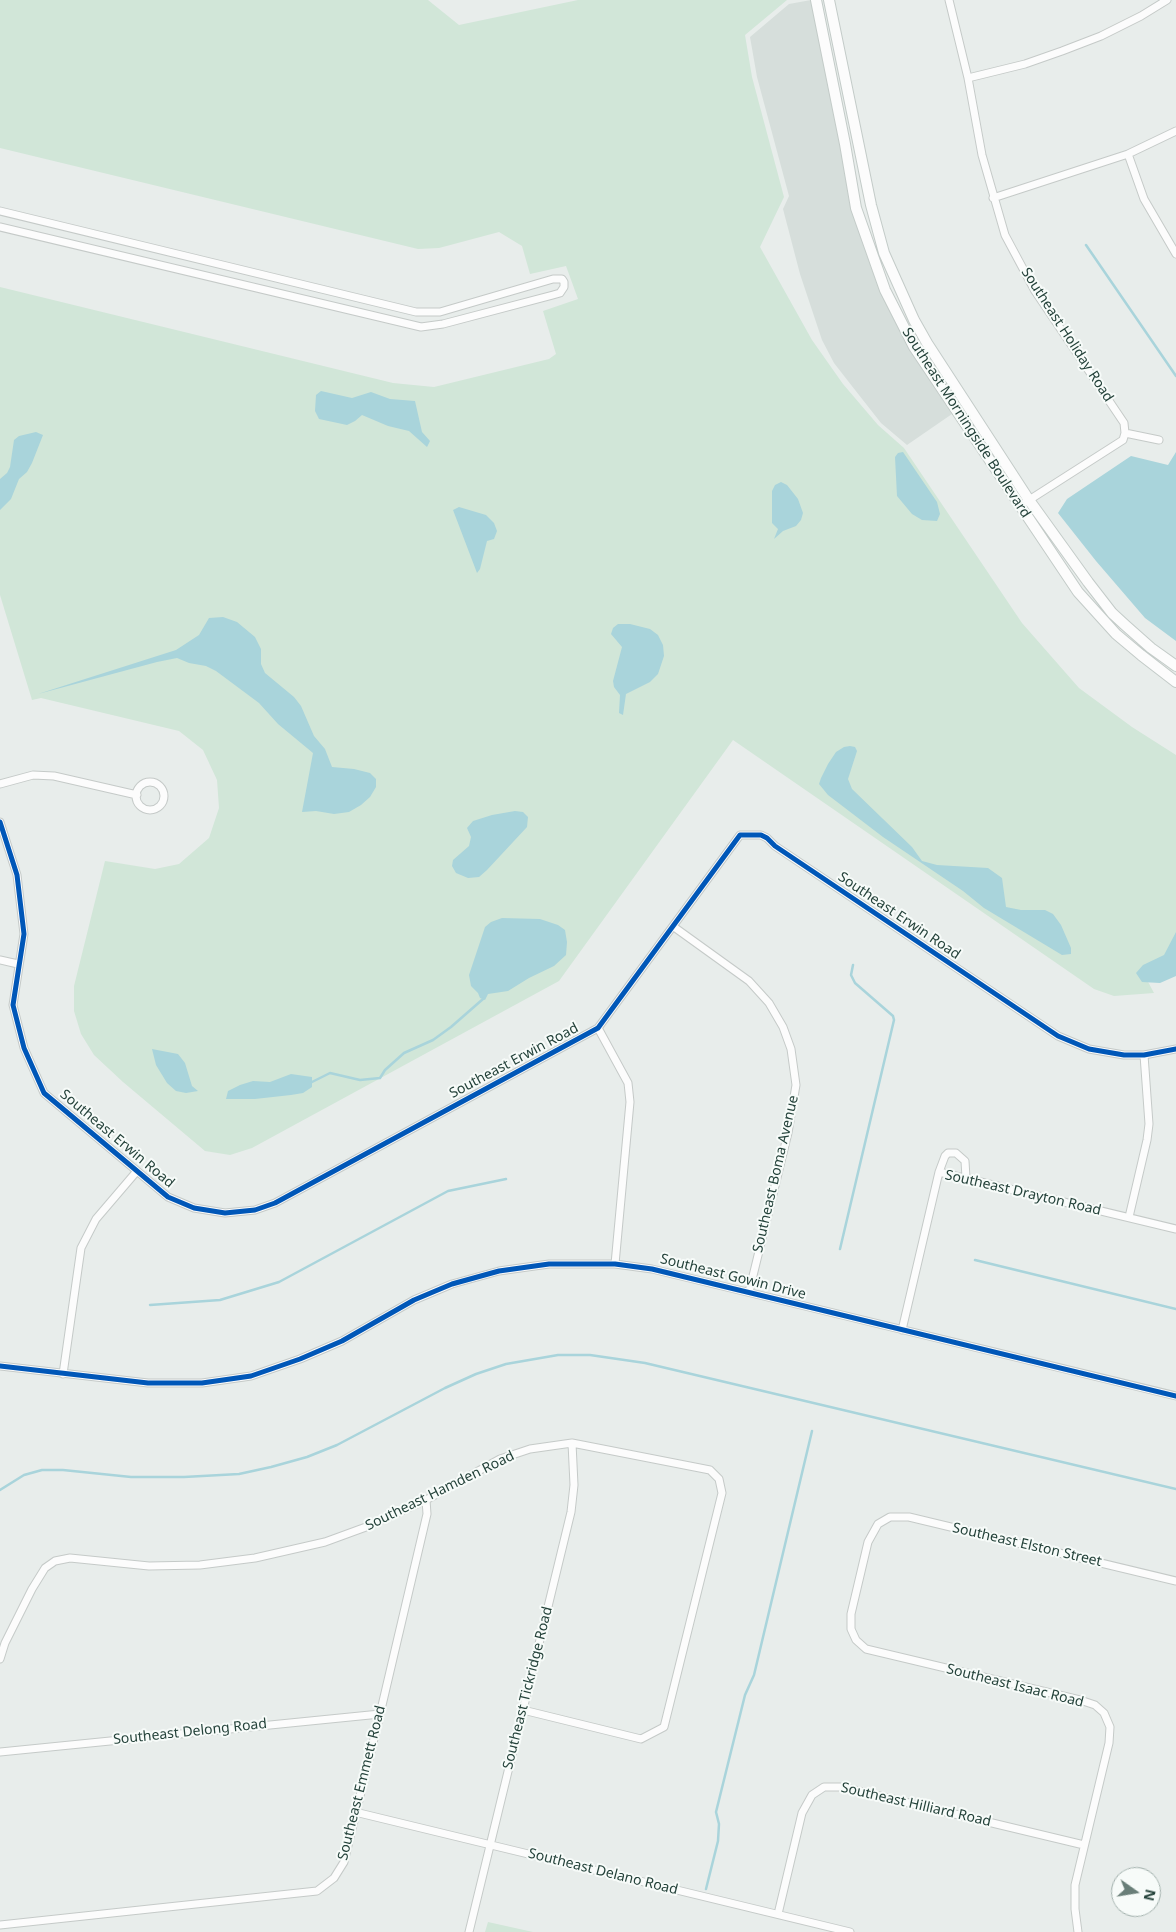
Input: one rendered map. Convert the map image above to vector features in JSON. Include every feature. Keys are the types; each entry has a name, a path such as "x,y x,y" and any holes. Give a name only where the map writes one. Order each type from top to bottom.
{"street":[{"name":"Southeast Morningside Boulevard","path":"816,0 856,208 885,290 914,347 1078,592 1116,634 1176,682"},
{"name":"Southeast Morningside Boulevard","path":"829,0 857,142 884,253 898,286 927,343 1029,500 1088,582 1125,625 1150,648 1176,666"},
{"name":"Southeast Holiday Road","path":"949,0 968,78 982,155 993,198 1006,235 1035,291 1124,423 1125,433"},
{"path":"968,78 1025,64 1062,52 1101,36 1167,0"},
{"path":"993,198 1128,154 1176,131"},
{"path":"845,144 857,142"},
{"path":"1128,154 1144,199 1176,254"},
{"path":"0,212 416,312 440,312 553,279 559,278 564,282 563,290 553,295 421,327 0,227"},
{"path":"71,244 74,229"},
{"path":"218,278 221,265"},
{"path":"885,290 898,286"},
{"path":"371,302 371,315"},
{"path":"953,407 964,401"},
{"path":"1020,506 1122,440 1125,433 1160,440"},
{"path":"1116,634 1125,625"},
{"path":"0,784 33,775 54,776 136,795"},
{"name":"Southeast Erwin Road","path":"0,822 17,875 24,934 18,964 14,1005 24,1048 44,1093 168,1197 194,1208 225,1213 255,1210 275,1203 598,1028 740,835 761,835 1058,1036 1088,1049 1124,1056 1144,1055 1176,1049"},
{"name":"Southeast Boma Avenue","path":"674,927 749,981 769,1003 783,1026 791,1049 796,1085 788,1133 748,1292"},
{"path":"0,960 18,964"},
{"path":"598,1028 628,1083 630,1102 615,1264"},
{"path":"1129,1217 1149,1124 1144,1055"},
{"path":"939,1172 945,1156 948,1153 956,1153 966,1167 966,1178"},
{"path":"63,1374 81,1248 96,1219 136,1171"},
{"name":"Southeast Drayton Road","path":"902,1330 939,1172 1176,1229"},
{"name":"Southeast Gowin Drive","path":"0,1366 148,1383 202,1383 251,1376 342,1342 414,1300 452,1284 499,1271 549,1264 615,1264 652,1269 1176,1396"},
{"name":"Southeast Hamden Road","path":"0,1660 5,1642 32,1589 45,1568 55,1560 70,1558 149,1566 200,1565 255,1558 325,1542 366,1527 426,1500 500,1459 530,1449 572,1443 710,1470 719,1479 722,1493 664,1727 641,1739 522,1710"},
{"name":"Southeast Tickridge Road","path":"469,1932 571,1512 574,1485 572,1443"},
{"name":"Southeast Emmett Road","path":"0,1925 318,1890 334,1878 344,1862 427,1514 426,1500"},
{"name":"Southeast Elston Street","path":"878,1524 890,1517 909,1517 1176,1581"},
{"name":"Southeast Isaac Road","path":"878,1524 868,1542 851,1614 851,1629 856,1640 866,1649 1080,1700 1094,1705 1104,1713 1110,1727 1109,1743 1075,1885 1075,1909 1078,1932"},
{"name":"Southeast Delong Road","path":"0,1752 380,1714"},
{"name":"Southeast Hilliard Road","path":"778,1914 802,1814 812,1795 824,1787 842,1786 1084,1845"},
{"name":"Southeast Delano Road","path":"355,1812 850,1932"}],"shaded area":[{"path":"811,0 850,205 867,256 879,288 909,349 952,414 907,445 881,423 834,363 822,340 800,274 783,209 789,196 757,77 750,37 789,4"}],"green space":[{"path":"0,0 428,0 459,25 578,0 787,0 745,35 752,77 784,197 760,247 812,340 843,384 878,425 904,448 1022,623 1079,688 1132,727 1176,755 1176,961 1146,978 1154,993 1114,996 1094,989 733,740 559,981 252,1148 230,1155 205,1151 123,1082 94,1055 81,1034 74,1011 74,986 105,861 155,869 179,864 209,838 219,808 217,780 203,750 179,731 41,698 32,700 0,595 0,287 393,383 434,387 549,359 556,354 543,311 578,299 566,266 530,274 522,246 499,232 439,248 418,249 0,148"},
{"path":"488,1922 533,1932 485,1932"}],"water":[{"path":"321,391 352,398 371,392 390,399 415,401 422,432 430,441 427,447 409,431 388,426 362,415 347,425 319,419 315,411 316,395"},
{"path":"36,432 43,435 32,463 27,472 19,479 11,499 0,510 0,479 7,473 10,467 14,440 19,436"},
{"path":"903,452 937,502 940,514 937,521 922,520 912,514 897,496 895,457 898,453"},
{"path":"1176,452 1176,641 1145,618 1058,513 1067,499 1131,456 1168,465"},
{"path":"781,482 787,485 798,499 803,513 801,520 796,526 783,531 774,539 778,529 772,523 772,491 775,485"},
{"path":"459,507 486,515 494,523 497,531 494,539 487,541 480,569 477,573 453,510"},
{"path":"223,617 237,622 255,637 261,649 261,664 265,673 294,697 301,706 314,736 325,749 332,767 370,773 376,779 376,787 370,797 361,805 349,812 334,814 316,811 302,812 313,753 278,724 259,703 216,671 206,666 189,663 177,658 38,694 176,650 199,635 209,618"},
{"path":"618,624 630,624 650,629 658,635 663,645 664,656 658,674 650,682 626,694 623,715 619,713 620,695 614,687 613,681 622,647 611,634 613,628"},
{"path":"850,746 855,747 857,751 848,779 852,789 912,847 922,861 937,865 988,868 1002,878 1006,907 1021,910 1045,910 1053,914 1061,925 1071,948 1071,954 1062,955 984,908 963,891 883,837 828,795 819,784 821,778 836,752"},
{"path":"515,811 523,812 528,817 527,827 487,870 479,877 468,878 456,873 452,866 453,860 469,846 471,837 467,828 473,821"},
{"path":"502,918 540,919 558,925 565,930 567,942 566,955 554,966 508,991 488,994 485,1000 480,998 471,986 469,975 485,927 491,922"},
{"path":"1176,932 1176,976 1160,983 1142,982 1136,973 1143,965 1164,955"},
{"path":"152,1049 178,1054 185,1063 192,1086 198,1091 186,1093 176,1091 167,1083 156,1065"},
{"path":"291,1074 312,1077 312,1087 303,1093 291,1095 255,1099 226,1099 228,1091 240,1085 253,1081 270,1082"}],"waterway":[{"path":"1086,245 1176,376"},
{"path":"840,1249 894,1020 893,1016 855,983 851,975 853,965"},
{"path":"312,1082 330,1073 360,1080 380,1078 385,1070 404,1053 433,1040 483,999"},
{"path":"150,1305 220,1300 279,1282 448,1191 506,1179"},
{"path":"975,1260 1176,1309"},
{"path":"0,1490 24,1475 42,1470 63,1470 131,1477 184,1477 239,1474 271,1467 307,1457 337,1445 445,1388 476,1374 506,1364 558,1355 590,1355 645,1363 1176,1489"},
{"path":"706,1889 718,1841 719,1824 716,1812 745,1695 754,1675 812,1431"}],"cycle path":[{"path":"0,822 17,875 24,934 13,1005 24,1048 44,1093 168,1197 194,1208 225,1213 255,1210 275,1203 598,1028 740,835 761,835 767,838 775,846 1058,1036 1089,1049 1124,1055 1144,1055 1176,1049"},
{"path":"0,1366 148,1383 202,1383 251,1376 300,1359 342,1341 414,1300 452,1284 499,1271 549,1264 615,1264 652,1269 1176,1396"}]}
